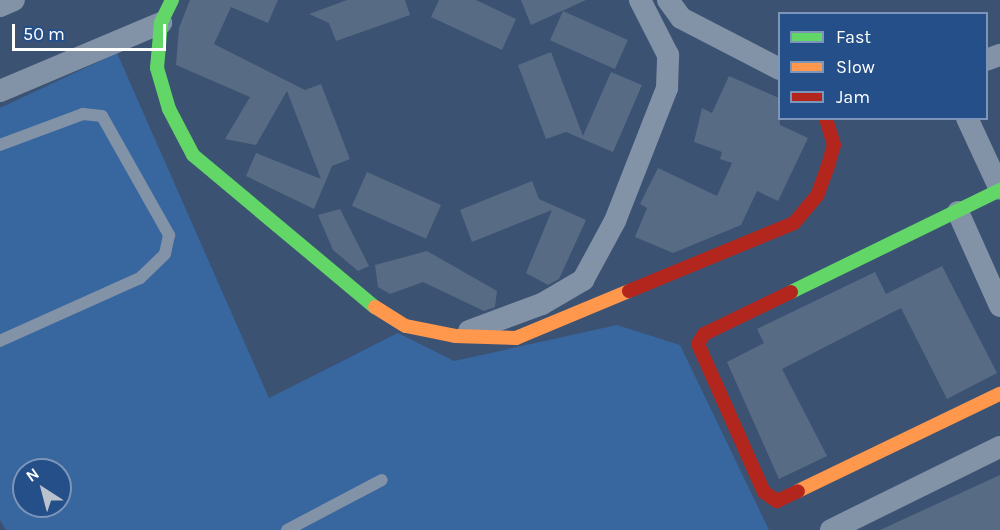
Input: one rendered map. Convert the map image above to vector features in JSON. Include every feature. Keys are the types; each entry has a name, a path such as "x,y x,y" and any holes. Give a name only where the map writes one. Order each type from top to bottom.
{"street":[{"path":"0,6 14,0"},
{"path":"172,0 161,23 157,68 169,109 193,154 359,297 406,326 455,336 516,338 794,223 817,196 827,169 834,145 827,120"},
{"path":"455,336 542,304 583,280 615,221 667,88 668,55 640,0"},
{"path":"668,0 681,18 778,68"},
{"path":"0,92 161,23"},
{"path":"968,120 1000,189 958,212 704,334 698,344 764,492 777,501 1000,394"},
{"path":"958,212 1000,306"},
{"path":"831,530 1000,447"}],"lane":[{"path":"0,145 83,114 102,116 169,235 165,254 140,278 0,341"},
{"path":"287,530 382,480"}],"shaded area":[{"path":"117,53 269,398 398,333 454,361 617,325 680,345 769,530 6,530 0,520 0,108"}],"building":[{"path":"190,0 278,0 268,23 231,7 214,44 305,90 321,84 350,159 332,166 314,209 246,176 256,153 321,179 287,91 256,145 225,139 250,97 176,65 179,28"},
{"path":"347,0 405,0 410,15 336,41 329,23 309,14"},
{"path":"439,0 476,0 516,19 502,50 431,17"},
{"path":"521,0 586,0 531,25"},
{"path":"563,11 628,40 615,69 550,40"},
{"path":"551,52 583,136 611,72 642,85 613,152 566,132 546,139 518,65"},
{"path":"729,76 778,98 780,125 808,138 778,201 757,191 741,225 673,253 635,237 647,208 640,204 658,168 717,196 732,163 720,159 722,152 694,142 702,108 712,113"},
{"path":"367,172 441,205 426,239 352,206"},
{"path":"532,181 539,199 586,220 559,279 548,285 526,273 552,210 472,242 460,210"},
{"path":"340,209 369,266 358,271 333,250 318,215"},
{"path":"427,251 497,291 495,307 484,311 423,282 390,294 378,287 375,265"},
{"path":"942,266 997,373 947,399 901,308 782,369 827,456 779,479 727,362 764,343 757,329 875,272 886,294"},
{"path":"1000,475 1000,530 880,530"}],"traffic: fast":[{"path":"172,0 161,23 157,68 169,109 193,155 375,307"},
{"path":"791,292 1000,190"}],"traffic: slow":[{"path":"375,307 406,326 455,336 516,338 629,291"},
{"path":"798,491 1000,394"}],"traffic: jam":[{"path":"629,291 794,223 817,196 827,169 834,145 827,120"},
{"path":"791,292 704,334 698,344 764,492 777,501 798,491"}]}
